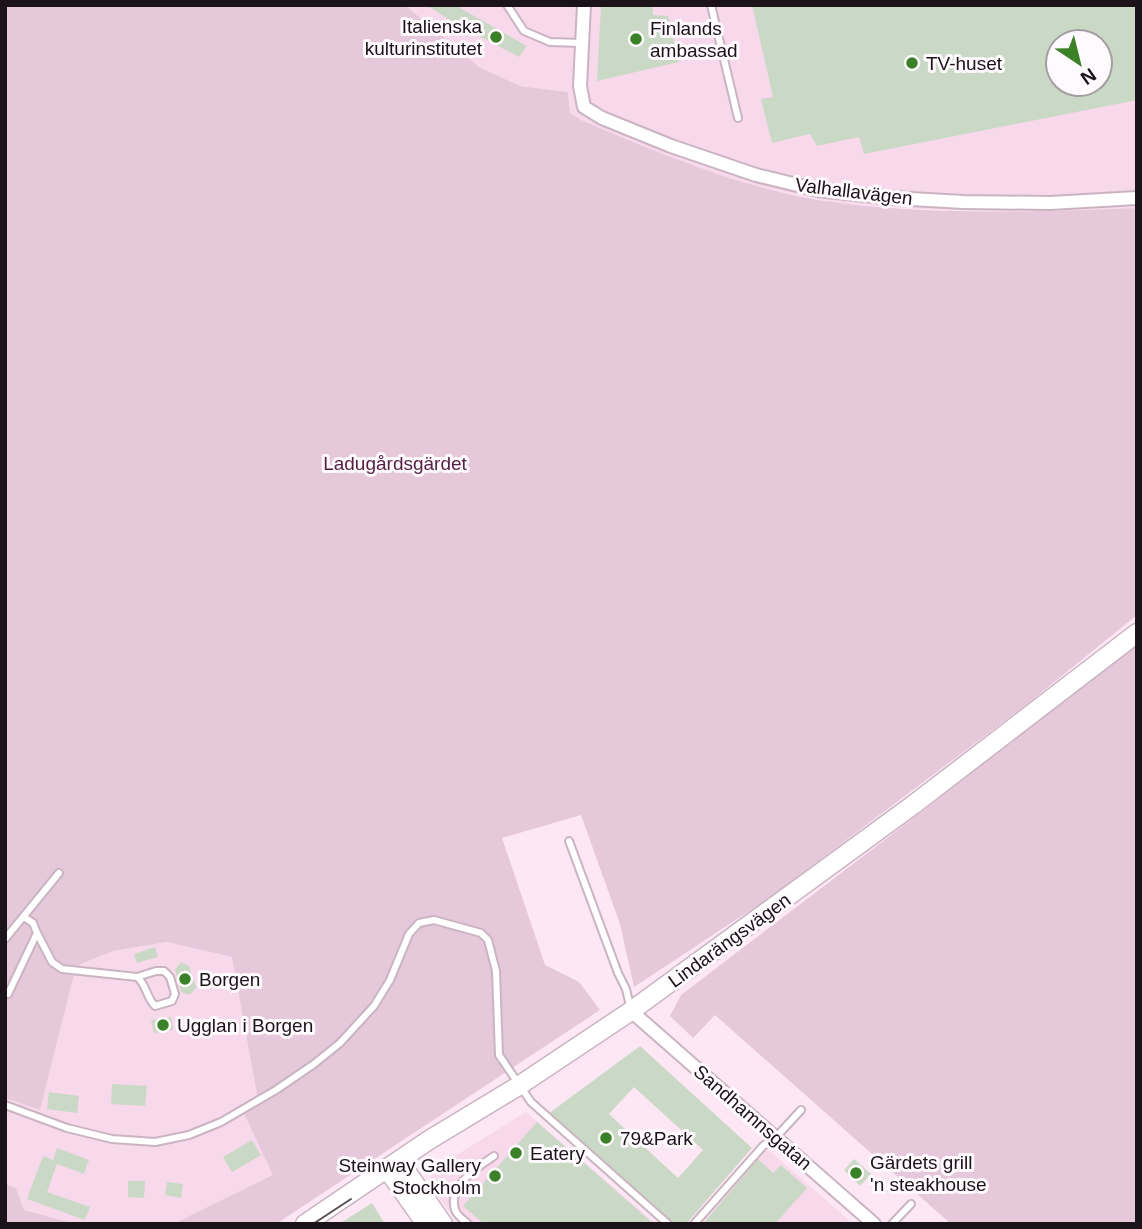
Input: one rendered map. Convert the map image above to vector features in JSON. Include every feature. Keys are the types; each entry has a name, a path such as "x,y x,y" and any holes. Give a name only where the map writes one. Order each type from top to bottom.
{"street":[{"path":"582,43 584,5"},
{"name":"Valhallavägen","path":"582,43 580,86 584,107 602,118 671,146 756,175 818,190 963,202 1050,203 1137,198"},
{"name":"Lindarängsvägen","path":"305,1224 631,1011 913,805 1137,633"},
{"name":"Sandhamnsgatan","path":"631,1011 777,1136 874,1224"},
{"path":"393,1165 426,1224"},
{"path":"393,1165 443,1224"}],"lane":[{"path":"507,5 524,32 550,42 582,43"},
{"path":"711,5 738,118"},
{"path":"569,841 626,989 631,1011"},
{"path":"5,939 59,873"},
{"path":"24,917 33,923 52,962 62,969 137,978 164,971 170,977 175,994 172,1001 155,1006 149,999 144,983 137,978"},
{"path":"5,1105 67,1128 112,1139 155,1142 189,1135 222,1122 314,1064 361,1023 390,980 410,934 419,923 434,920 481,933 488,940 496,971 499,1055 535,1107 668,1224"},
{"path":"8,994 37,933"},
{"path":"694,1224 763,1146 777,1136 801,1110"},
{"path":"468,1224 457,1213 454,1198 465,1177 494,1156"},
{"path":"892,1224 911,1204"}],"shaded area":[{"path":"405,5 1137,5 1137,208 1044,212 918,209 837,203 756,186 691,166 581,120 570,113 568,92 520,86 479,67"},
{"path":"167,942 233,957 259,1105 244,1115 274,1175 173,1224 76,1224 24,1210 16,1188 5,1184 5,1098 40,1110 75,966 113,951"},
{"path":"526,1112 656,1224 459,1224 427,1182 437,1167"},
{"path":"764,1150 771,1152 853,1224 699,1224"}],"green space":[{"name":"Ladugårdsgärdet","path":"5,5 405,5 479,67 520,86 568,92 570,113 581,120 707,170 772,190 839,203 950,211 1137,208 1137,615 1026,705 769,898 634,987 620,924 581,815 502,838 545,965 579,982 600,1010 276,1224 173,1224 273,1175 244,1114 259,1105 232,957 167,942 113,951 76,966 40,1110 5,1098"},
{"path":"1137,643 1137,1224 951,1224 715,1015 693,1038 670,1016 681,995"},
{"path":"5,1184 16,1188 24,1210 76,1224 5,1224"}],"building":[{"name":"Italienska kulturinstitutet","path":"426,5 462,5 460,8 527,46 519,57"},
{"name":"Finlands ambassad","path":"601,5 653,6 653,15 668,16 679,62 597,81"},
{"name":"TV-huset","path":"752,5 1137,5 1137,100 864,154 859,137 817,146 810,134 772,143 761,99 773,97"},
{"path":"155,947 158,957 137,963 134,954"},
{"name":"Borgen","path":"181,962 189,966 196,987 190,995 181,992 175,970"},
{"path":"171,1017 173,1030 154,1033 151,1020"},
{"name":"79&Park","path":"640,1046 752,1148 686,1224 673,1224 548,1114","holes":["634,1087 703,1150 678,1178 609,1114"]},
{"path":"112,1084 147,1086 145,1106 111,1104"},
{"path":"49,1092 79,1096 77,1113 47,1109"},
{"path":"537,1122 654,1224 484,1224 463,1206"},
{"path":"252,1140 261,1155 232,1172 223,1157"},
{"path":"57,1148 89,1160 84,1174 57,1164 47,1192 90,1207 85,1220 27,1199 43,1156 53,1160"},
{"path":"758,1159 773,1173 781,1165 807,1188 775,1224 703,1224"},
{"path":"854,1159 871,1174 860,1186 844,1170"},
{"path":"128,1181 145,1181 144,1198 128,1197"},
{"path":"167,1182 183,1184 181,1198 165,1195"},
{"path":"372,1203 385,1224 339,1224"}],"tram line":[{"path":"313,1224 351,1199"}],"place":[{"name":"Italienska kulturinstitutet","path":"496,37"},
{"name":"Finlands ambassad","path":"636,39"},
{"name":"TV-huset","path":"912,63"},
{"name":"Borgen","path":"185,979"},
{"name":"Ugglan i Borgen","path":"163,1025"},
{"name":"79&Park","path":"606,1138"},
{"name":"Eatery","path":"516,1153"},
{"name":"Gärdets grill 'n steakhouse","path":"856,1173"},
{"name":"Steinway Gallery Stockholm","path":"495,1176"}]}
